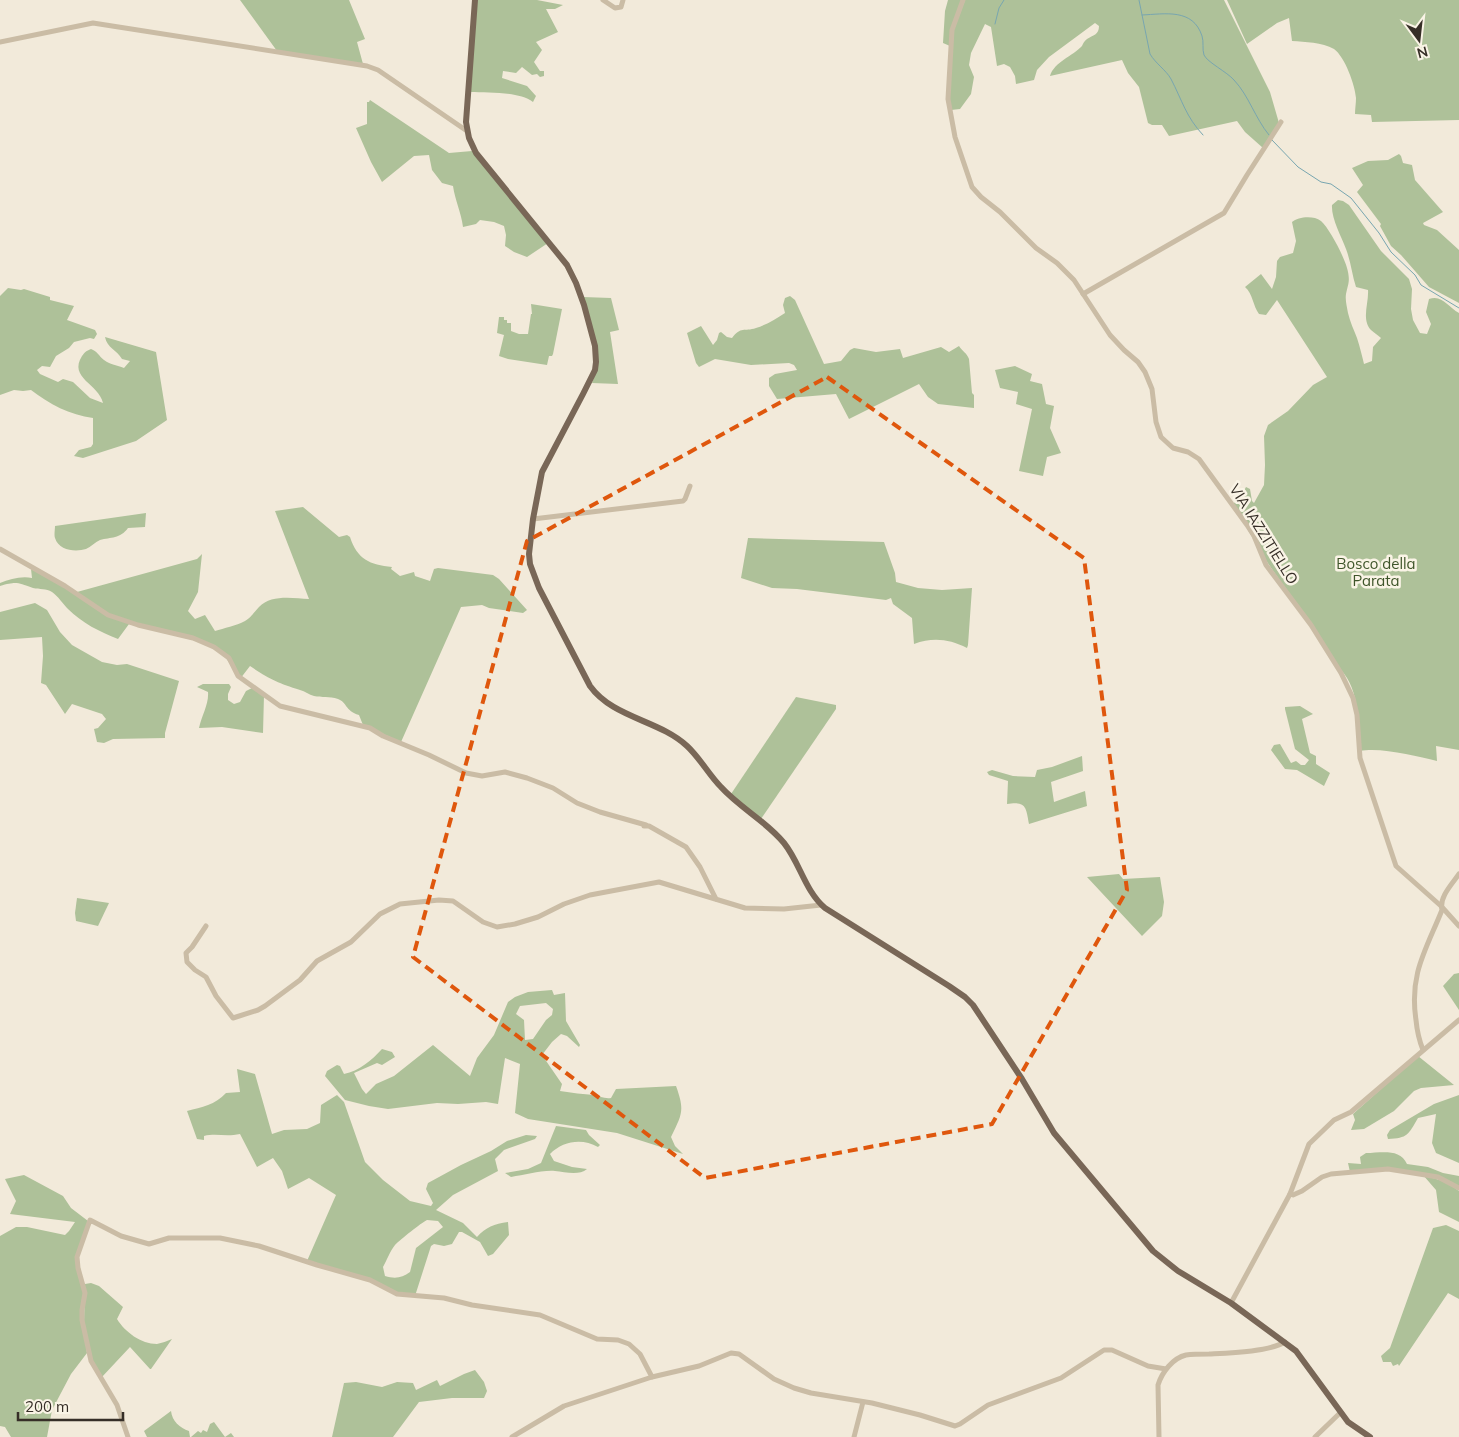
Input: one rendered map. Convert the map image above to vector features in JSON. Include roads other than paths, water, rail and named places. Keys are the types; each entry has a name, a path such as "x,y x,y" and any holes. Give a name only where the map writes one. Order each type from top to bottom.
{"main road":[{"path":"475,0 466,122 471,145 568,265 576,283 595,346 595,370 542,472 529,550 534,574 596,694 614,707 671,734 687,746 720,787 767,826 784,843 810,890 821,905 968,1000 985,1022 1022,1079 1050,1128 1140,1236 1165,1262 1231,1303 1299,1354 1351,1425 1370,1437"}],"street":[{"path":"603,0 615,8 621,7 623,0"},
{"name":"VIA IAZZITIELLO","path":"963,0 952,30 948,99 955,137 972,186 981,197 1010,221 1036,248 1074,280 1110,335 1138,362 1145,372 1152,389 1156,422 1161,437 1173,448 1188,452 1199,459 1254,536 1266,565 1311,625 1341,673 1353,698 1357,715 1360,758 1393,861 1399,871 1441,906 1459,926"},
{"path":"0,42 93,23 371,66 467,131"},
{"path":"1083,294 1224,213 1282,122"},
{"path":"533,519 682,501 685,500 690,486"},
{"path":"0,549 65,586 108,616 138,626 192,638 214,647 229,658 238,676 280,706 370,728 470,774 486,776 505,772 527,778 553,788 577,803 644,826 686,846 697,862 717,900"},
{"path":"1423,1050 1414,1009 1417,972 1425,948 1442,910 1443,899 1459,874"},
{"path":"206,926 186,953 187,962 206,977 216,996 234,1018 265,1006 300,980 318,961 349,944 380,914 400,904 439,900 453,901 482,922 498,927 538,917 564,904 590,895 650,882 663,882 736,906 756,909 798,908 821,905"},
{"path":"1231,1303 1290,1194 1309,1144 1313,1139 1334,1120 1351,1112 1459,1020"},
{"path":"1290,1194 1293,1195 1302,1191 1322,1177 1331,1174 1388,1169 1438,1177 1459,1188"},
{"path":"128,1437 117,1405 91,1361 82,1320 86,1296 77,1257 90,1220 121,1236 149,1244 169,1238 220,1238 259,1246 370,1280 397,1294 444,1298 472,1305 540,1315 597,1339 618,1340 629,1344 640,1354 652,1377"},
{"path":"1159,1437 1157,1389 1161,1376 1174,1362 1187,1355 1234,1353 1272,1347 1285,1342"},
{"path":"512,1437 564,1406 652,1377 699,1366 735,1353 742,1355 774,1379 794,1388 920,1415 955,1426 988,1404 1060,1378 1104,1350 1112,1350 1148,1366 1166,1370"},
{"path":"854,1437 864,1402"},
{"path":"1315,1437 1341,1412"}],"waterway":[{"path":"995,24 999,8 1004,0"},
{"path":"1139,0 1150,54 1169,76 1188,115 1203,135"},
{"path":"1142,15 1169,14 1185,17 1192,21 1198,27 1202,36 1203,50 1206,58 1231,77 1239,86 1269,135"},
{"path":"1272,140 1298,167 1321,182 1331,184 1351,198 1379,233 1391,252 1415,275 1421,285 1459,308"}],"park label":[{"name":"Bosco della Parata","path":"1376,572"}]}
